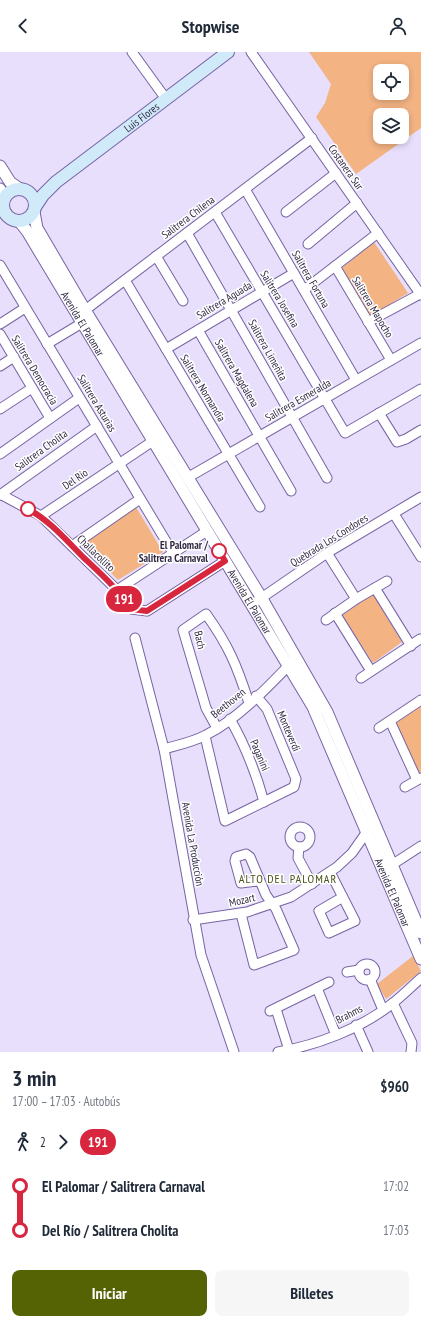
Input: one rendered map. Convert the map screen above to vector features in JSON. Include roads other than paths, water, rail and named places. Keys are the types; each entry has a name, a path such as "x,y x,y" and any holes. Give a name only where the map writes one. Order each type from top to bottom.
{"main road":[{"name":"Luis Flores","path":"24,190 40,191 56,182 228,52"},
{"name":"Luis Flores","path":"35,209 43,195 56,182"},
{"path":"0,226 16,221 27,220 35,209 33,197 24,190 10,192 2,202 7,216 16,221"}],"street":[{"path":"132,52 166,99"},
{"name":"Costanera Sur","path":"251,52 420,294"},
{"name":"Salitrera Chilena","path":"47,344 125,280 312,138"},
{"path":"0,166 10,182 24,190"},
{"path":"286,212 336,173"},
{"name":"Salitrera Fortuna","path":"245,189 356,380"},
{"path":"308,244 357,203"},
{"name":"Avenida El Palomar","path":"35,209 38,228 82,316"},
{"name":"Salitrera Josefina","path":"215,212 345,433 379,413"},
{"name":"Avenida El Palomar","path":"16,221 27,231 158,438 207,530 313,707 366,833 387,867 421,933"},
{"name":"Salitrera Limeñita","path":"187,233 327,478"},
{"path":"304,290 378,233"},
{"path":"156,256 183,301"},
{"name":"Salitrera Asturias","path":"0,265 172,553"},
{"name":"Salitrera Mapocho","path":"335,266 391,360"},
{"name":"Salitrera Aguada","path":"166,349 294,273"},
{"name":"Salitrera Normandia","path":"125,280 260,508"},
{"path":"368,322 420,294"},
{"path":"0,324 25,308"},
{"name":"Salitrera Magdalena","path":"198,330 291,491"},
{"name":"Salitrera Democracia","path":"0,334 50,418"},
{"name":"Salitrera Esmeralda","path":"187,478 421,343"},
{"path":"0,366 14,357"},
{"path":"0,409 32,388"},
{"path":"421,388 379,413 397,442 421,430"},
{"path":"0,454 80,398"},
{"name":"Salitrera Cholita","path":"0,495 97,426"},
{"name":"Avenida El Palomar","path":"158,438 187,478 261,598 327,712 421,959"},
{"name":"Del Río","path":"41,516 158,438"},
{"path":"0,495 41,516"},
{"name":"Quebrada Los Condores","path":"252,605 327,553 421,497"},
{"path":"72,546 140,499"},
{"path":"394,514 421,557"},
{"name":"Challacollito","path":"41,516 117,590 131,609 147,611 225,561"},
{"path":"117,590 207,530"},
{"path":"327,553 356,599"},
{"path":"326,620 356,599 387,581"},
{"path":"375,588 411,646"},
{"path":"335,613 371,671"},
{"name":"Bach","path":"218,728 206,708 183,630 206,614 223,638 235,662 249,703"},
{"name":"Avenida La Producción","path":"135,638 164,749 194,920 207,974 234,1052"},
{"path":"361,678 420,640"},
{"name":"Beethoven","path":"164,749 205,736 218,728 249,703 296,657"},
{"name":"Monteverdi","path":"256,696 267,709 296,779 294,787 264,802"},
{"path":"379,728 421,700"},
{"name":"Paganini","path":"230,719 239,734 257,779 264,802"},
{"path":"390,721 419,779 405,787"},
{"path":"205,736 225,821 264,802"},
{"name":"Mozart","path":"194,920 241,914 291,897 330,872 352,853 366,833"},
{"path":"387,867 421,846"},
{"path":"299,847 298,858 312,884"},
{"path":"330,872 343,897"},
{"path":"241,914 252,964 257,965 294,950 260,881"},
{"path":"347,972 359,970 363,966 371,966 374,974 370,979 383,1010"},
{"name":"Brahms","path":"285,1051 336,1035 356,1026 393,1003 421,978"},
{"path":"285,1051 273,1010 329,982"},
{"path":"317,988 336,1035"},
{"path":"393,1003 412,1043 411,1052"},
{"path":"356,1026 368,1052"}],"place":[{"name":"El Palomar / Salitrera Carnaval","path":"219,551"}],"district":[{"name":"ALTO DEL PALOMAR","path":"288,878"}]}
